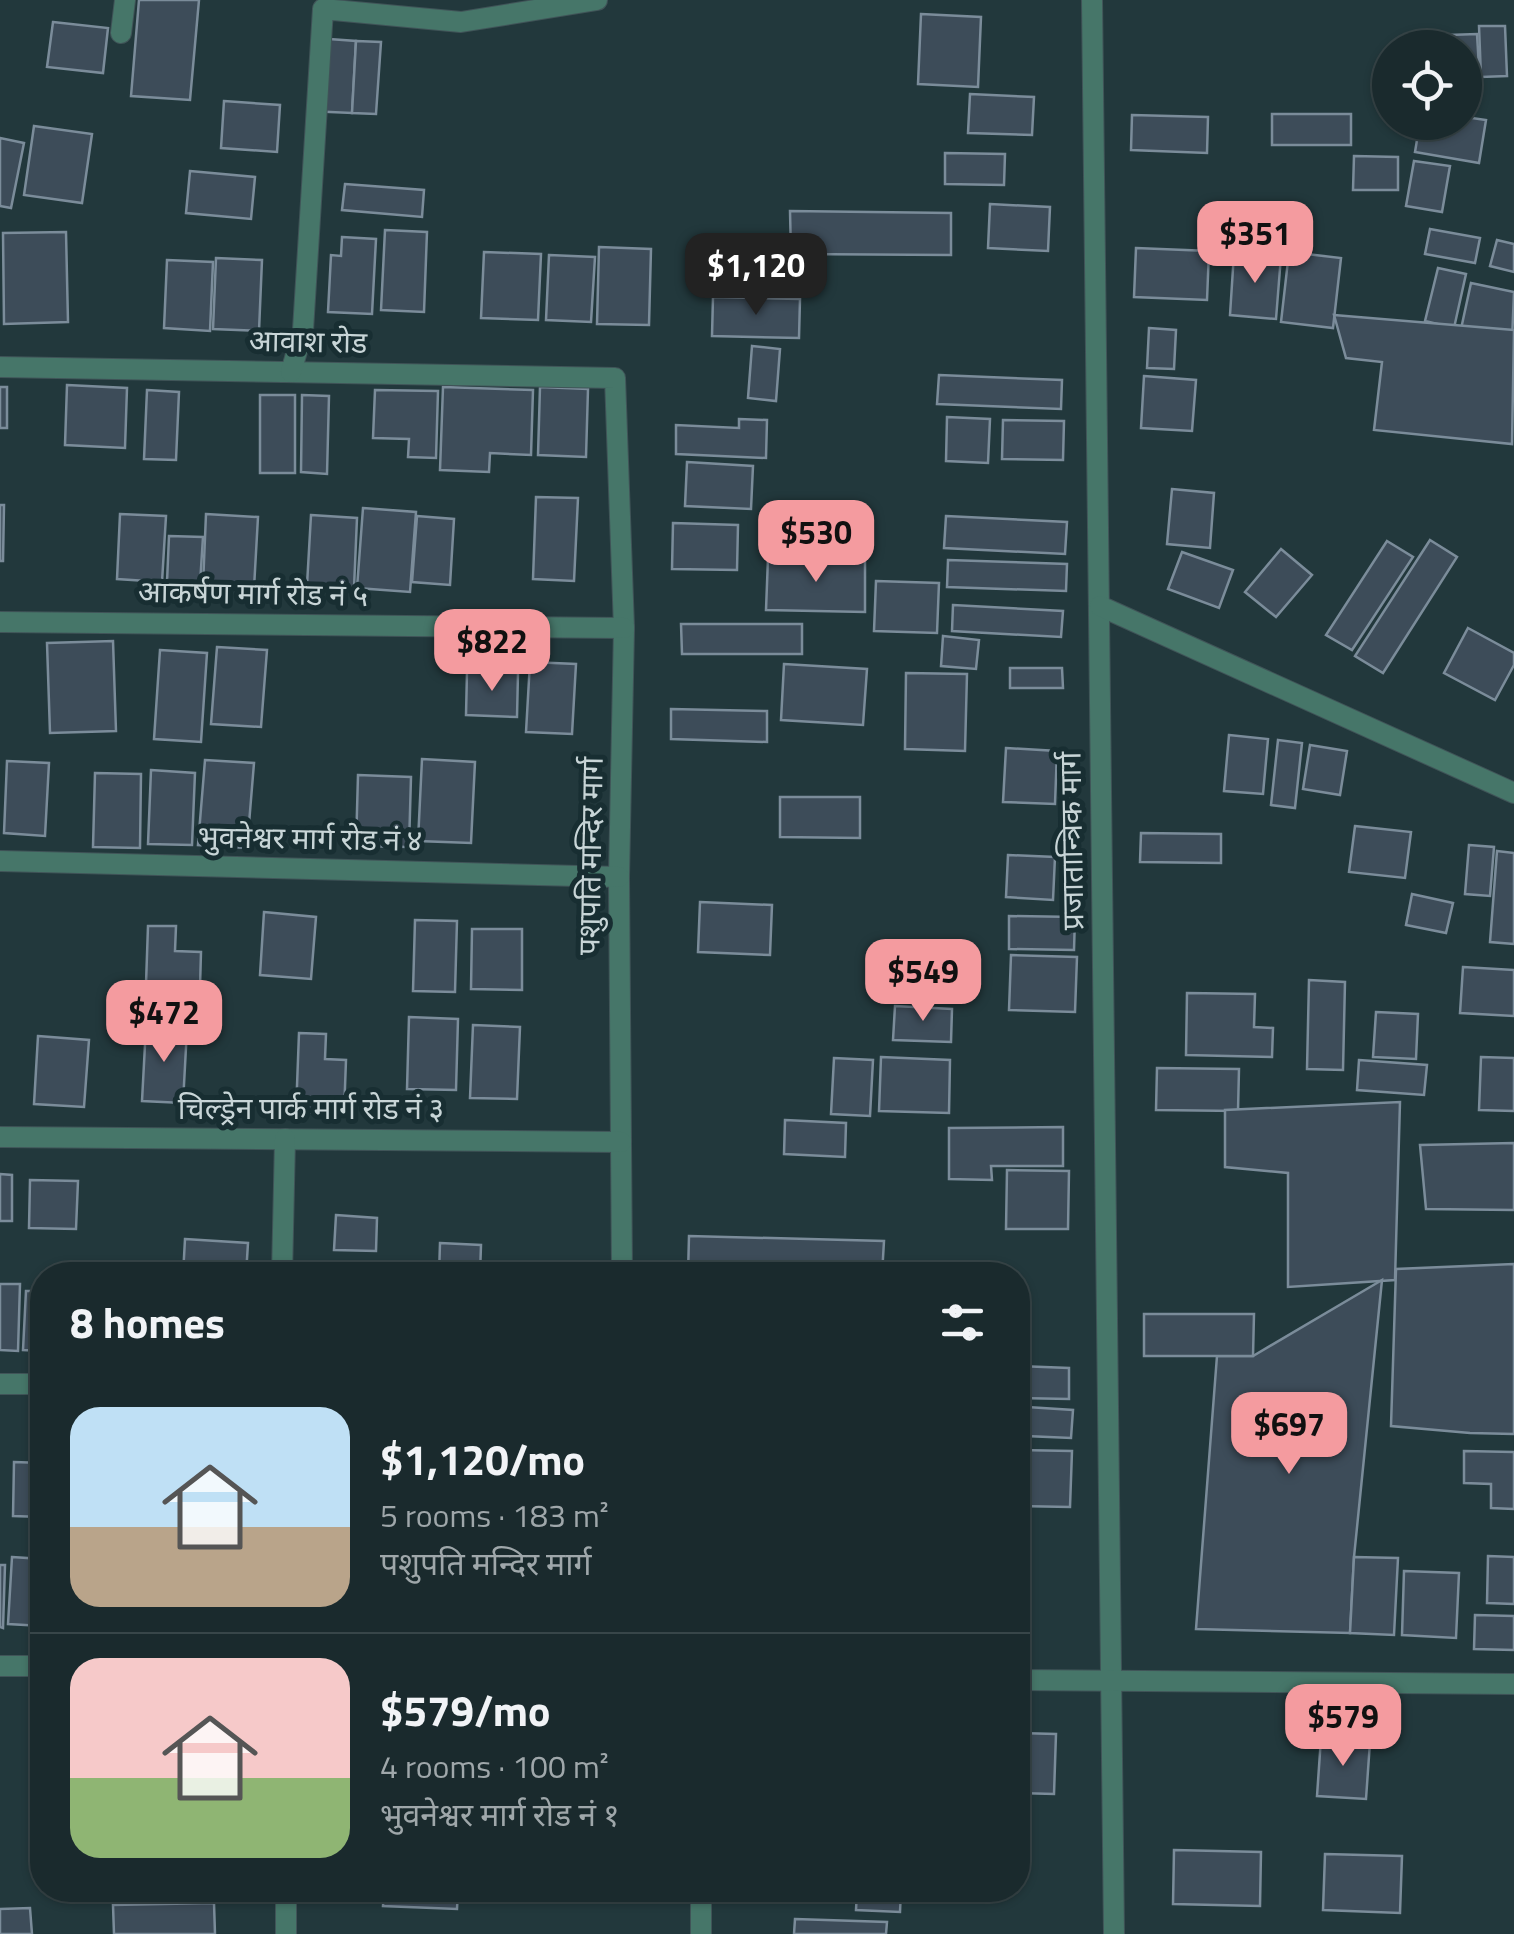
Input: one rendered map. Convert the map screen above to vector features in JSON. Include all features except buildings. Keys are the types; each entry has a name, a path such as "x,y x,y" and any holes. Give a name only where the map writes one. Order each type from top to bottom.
{"street":[{"path":"121,33 124,0"},
{"path":"291,372 303,330 323,9 461,22 597,0"},
{"name":"प्रजातान्त्रिक मार्ग","path":"1092,0 1114,1934"},
{"name":"आवाश रोड","path":"0,367 615,378"},
{"name":"पशुपति मन्दिर मार्ग","path":"615,378 624,628 619,877 622,1262"},
{"path":"1100,606 1514,793"},
{"name":"आकर्षण मार्ग रोड नं ५","path":"0,622 624,628"},
{"name":"भुवनेश्वर मार्ग रोड नं ४","path":"0,860 619,877"},
{"name":"चिल्ड्रेन पार्क मार्ग रोड नं ३","path":"0,1137 621,1142"},
{"path":"282,1262 285,1139"},
{"path":"0,1384 30,1384"},
{"path":"0,1666 30,1666"},
{"path":"1030,1680 1514,1684"},
{"path":"286,1902 286,1934"},
{"path":"701,1902 701,1934"}]}
